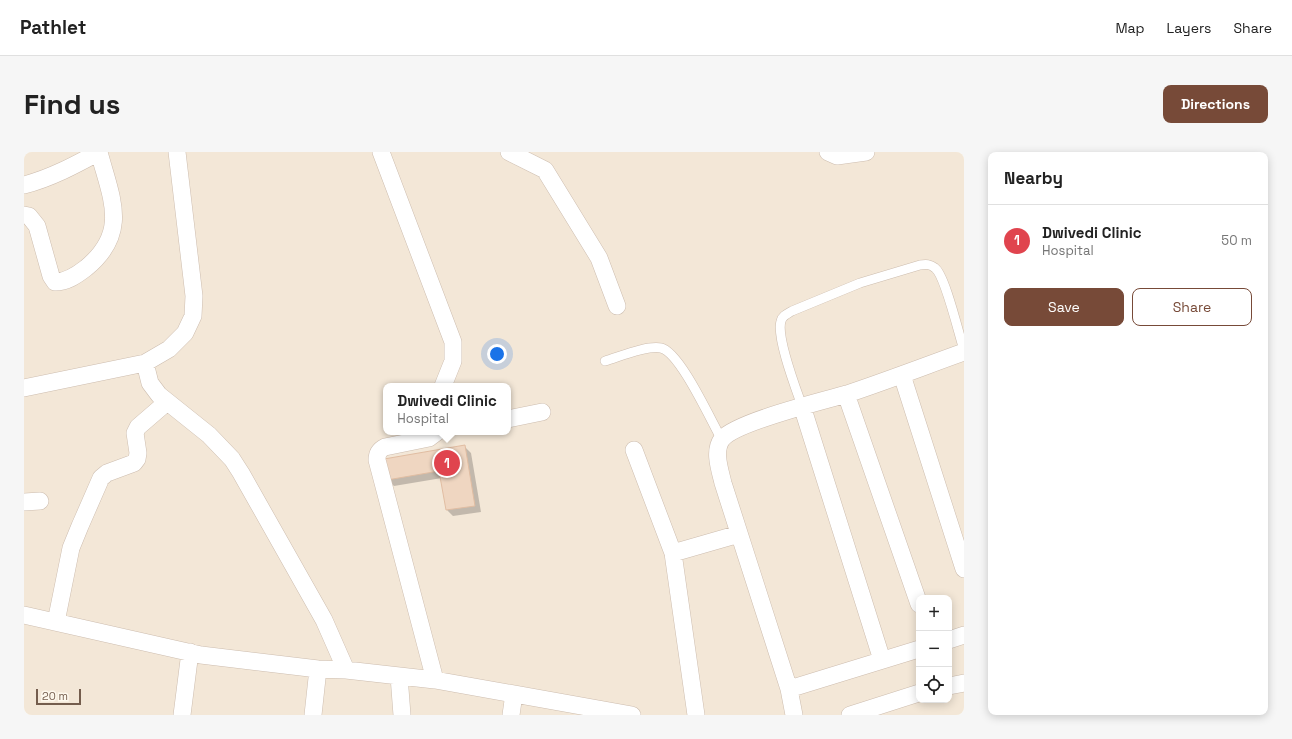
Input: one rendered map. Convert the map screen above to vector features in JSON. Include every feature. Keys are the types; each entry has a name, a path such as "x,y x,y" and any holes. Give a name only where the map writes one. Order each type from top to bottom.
{"street":[{"path":"24,185 39,181 69,168 99,152 114,210 114,224 111,237 92,263 69,279 55,282 51,276 37,226 29,216 24,215"},
{"path":"24,388 145,363 169,348 185,333 193,316 194,296 177,152"},
{"path":"381,152 453,342 453,361 444,383"},
{"path":"510,152 545,170 598,258 617,306"},
{"path":"828,152 837,156 866,152"},
{"path":"794,715 789,689 719,465 718,449 722,440 738,428 802,406 846,394 902,375 964,351"},
{"path":"145,363 150,383 159,395 209,435 238,468 324,620 346,670"},
{"path":"902,375 964,569"},
{"path":"846,394 916,595"},
{"path":"56,622 71,548 97,483 107,473 134,463 137,459 138,453 135,433 138,427 167,402"},
{"path":"802,406 882,660"},
{"path":"511,418 542,412"},
{"path":"432,435 385,447 377,454 436,680"},
{"path":"634,450 673,553 696,715"},
{"path":"673,553 740,534"},
{"path":"24,615 190,652 318,669 346,670 436,680 632,715"},
{"path":"952,639 964,635"},
{"path":"789,689 916,650"},
{"path":"182,715 190,652"},
{"path":"313,715 318,669"},
{"path":"399,676 402,715"},
{"path":"952,685 964,683"},
{"path":"850,715 916,693"},
{"path":"512,715 514,694"}],"lane":[{"path":"802,406 781,341 781,322 784,316 792,311 860,283 920,265 928,264 936,268 944,285 964,351"},
{"path":"605,362 648,348 659,347 667,350 675,357 682,368 722,440"}],"shaded area":[{"path":"24,152 964,152 964,715 24,715"}],"building":[{"path":"465,445 475,506 446,510 439,471 387,480 384,459"}],"place":[{"name":"Dwivedi Clinic","path":"447,463"}]}
